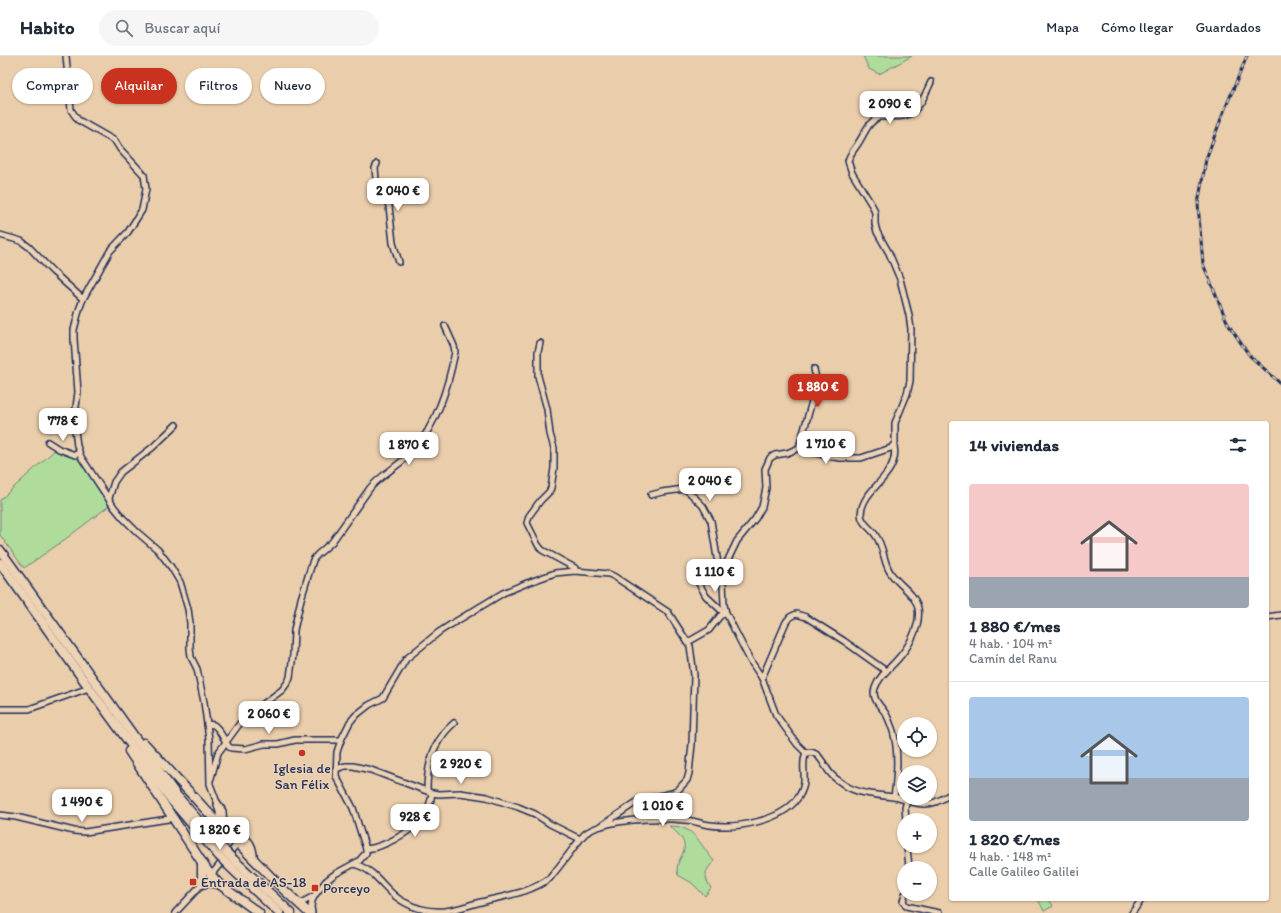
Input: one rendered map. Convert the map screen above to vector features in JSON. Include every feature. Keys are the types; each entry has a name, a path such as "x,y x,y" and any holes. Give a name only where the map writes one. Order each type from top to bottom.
{"highway":[{"path":"0,550 92,687 172,801 279,913"},
{"path":"0,563 92,687 202,864 213,873 220,884 259,913"},
{"path":"92,687 238,843 240,840 244,839 248,842 252,850 253,858 283,889 305,908"},
{"path":"232,863 291,913"},
{"path":"202,864 202,884 208,882 220,884"}],"street":[{"path":"66,56 71,110 74,116 78,120 115,142 144,175 146,189 142,210 128,232 110,251 83,298 74,330 78,392 74,422 75,435 79,453 114,507 123,518 158,550 180,582 188,609 190,624 190,648 201,685 209,739 210,784 220,812 217,822"},
{"path":"894,797 896,779 895,741 893,730 887,716 876,701 874,694 875,688 886,671 898,659 909,643 917,627 918,613 914,601 890,573 878,538 864,523 862,506 887,473 893,462 896,440 895,423 907,394 910,381 912,342 910,315 896,268 877,232 873,207 856,180 848,161 851,152 858,144 866,128 874,120 881,117 902,116 911,113 925,95 931,82"},
{"path":"377,164 375,168 376,179 389,206 393,243 399,262"},
{"path":"0,235 21,241 29,246 52,270 83,298"},
{"path":"210,784 218,753 243,718 282,690 288,682 293,656 294,630 301,599 313,560 332,542 376,480 411,453 421,440 439,409 446,390 455,352 454,346 445,326"},
{"path":"540,343 538,352 538,376 547,409 550,434 554,448 554,468 551,488 529,516 527,523 542,550 575,568 576,571"},
{"path":"799,448 817,383 814,369"},
{"path":"109,498 114,482 121,472 153,447 176,425"},
{"path":"48,442 59,449 75,455 79,453"},
{"path":"725,613 723,574 725,566 732,548 755,519 762,507 766,488 765,469 770,458 775,455 799,448 827,456 846,458 869,456 894,446"},
{"path":"651,495 662,492 687,490 703,506 711,521 719,570 723,574"},
{"path":"305,908 326,881 335,874 354,864 362,857 366,849 353,808 337,780 337,752 350,722 369,705 383,698 406,658 439,632 503,593 555,573 576,571 609,574 668,612 688,642 691,650 694,684 691,764 687,780 678,790 672,793 638,801 601,826 586,833 550,878 536,887 453,910 427,910 403,902 364,866 354,864"},
{"path":"697,580 706,596 725,613 750,660 762,678 776,715 797,744 806,753"},
{"path":"688,642 709,630 720,616 725,613"},
{"path":"762,678 786,622 790,617 796,614 812,621 886,671"},
{"path":"1269,617 1281,615"},
{"path":"0,709 29,709 92,687"},
{"path":"427,790 431,762 437,744 442,735 454,723"},
{"path":"207,724 214,725 231,748 244,749 264,744 278,744 295,740 341,740"},
{"path":"806,753 812,752 818,755 831,774 848,787 870,794 897,798"},
{"path":"601,826 617,822 661,819 685,820 710,825 730,826 765,819 783,812 793,805 799,798 803,790 804,759 806,753"},
{"path":"336,769 345,766 353,766 371,770 432,793 460,793 487,797 535,814 550,824 580,839"},
{"path":"366,849 378,848 414,828 422,819 429,807 432,793"},
{"path":"937,801 949,795"},
{"path":"216,800 223,812 224,829"},
{"path":"0,815 85,832 168,819 171,816"},
{"path":"175,913 213,873 238,843"},
{"path":"305,908 303,902 315,895"},
{"path":"903,901 906,906 939,913"},
{"path":"1132,913 1141,901"}],"green space":[{"path":"863,56 912,56 879,74 869,69"},
{"path":"56,449 77,457 109,506 24,568 0,535 0,500"},
{"path":"669,826 678,827 691,832 714,861 706,871 707,880 711,888 705,896 692,883 678,875 677,868 683,852 683,841"},
{"path":"1039,901 1050,901 1053,906 1044,911"}],"railway":[{"path":"1247,56 1206,159 1198,204 1203,264 1228,324 1249,355 1281,384"}],"place":[{"name":"Iglesia de San Félix","path":"302,753"},
{"name":"Entrada de AS-18","path":"193,882"},
{"name":"Porceyo","path":"315,888"}]}
